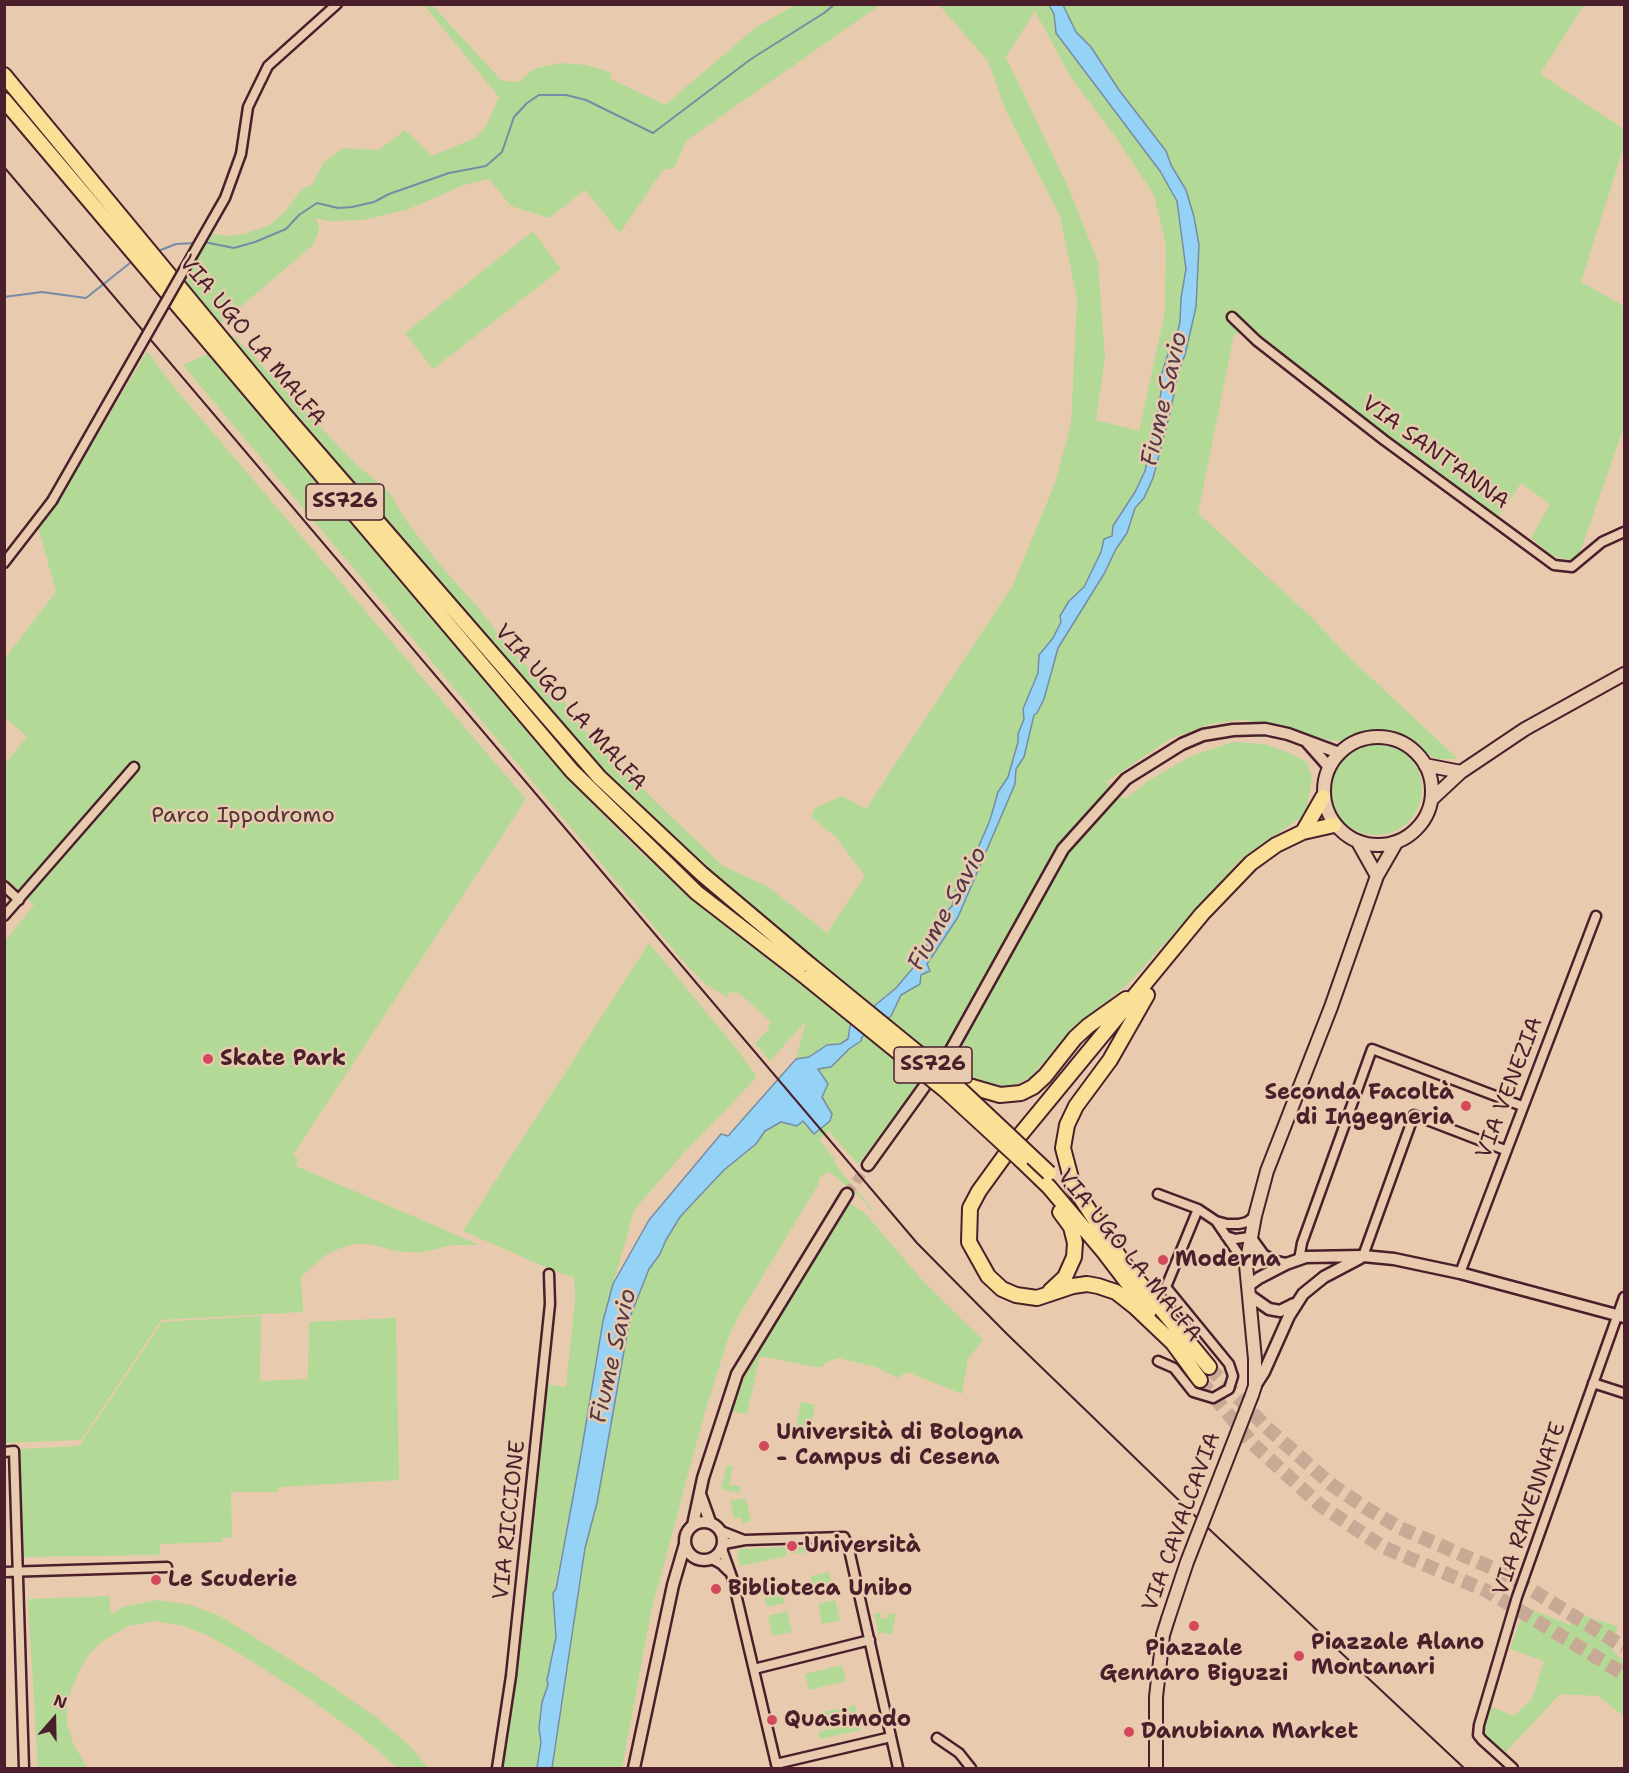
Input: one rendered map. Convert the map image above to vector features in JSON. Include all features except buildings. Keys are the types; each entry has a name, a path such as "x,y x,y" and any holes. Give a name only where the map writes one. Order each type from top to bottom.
{"highway":[{"name":"VIA UGO LA MALFA","path":"4,75 284,414 599,777 808,971 945,1090 1049,1187 1104,1252 1200,1380"},
{"name":"VIA UGO LA MALFA","path":"4,100 572,771 697,893 808,971 946,1076 1049,1173 1209,1367"},
{"path":"1303,832 1323,797"},
{"path":"1174,1345 1116,1292 1098,1286 1087,1284 1037,1298 1016,1295 1002,1289 988,1276 969,1242 970,1208 979,1191 1016,1140 1202,914 1251,863 1276,845 1303,832 1334,825"},
{"path":"1124,1264 1073,1186 1063,1148 1064,1136 1076,1106 1110,1060 1139,1006 1202,914"},
{"path":"946,1076 1000,1095 1021,1093 1046,1076 1075,1038 1088,1026 1110,1012 1151,978"},
{"path":"1021,1160 1064,1216 1071,1227 1075,1243 1071,1268 1049,1293"}],"main road":[{"path":"1432,799 1461,772 1525,729 1624,674"},
{"path":"1373,737 1390,738 1412,749 1425,765 1431,782 1432,799 1428,813 1420,825 1407,837 1396,843 1378,846 1358,842 1346,836 1334,825 1327,812 1323,797 1323,784 1329,767 1339,753 1356,741 1373,737"},
{"path":"1425,765 1461,772"},
{"path":"1358,842 1377,876"},
{"path":"1254,1391 1255,1359 1246,1265 1255,1216 1267,1171 1331,1007 1377,876 1396,843"},
{"name":"VIA CAVALCAVIA","path":"1156,1768 1156,1697 1163,1635 1187,1562 1254,1391"}],"street":[{"path":"4,563 52,501 225,198 241,154 248,107 268,66 337,4"},
{"name":"VIA SANT'ANNA","path":"1232,317 1257,341 1366,426 1554,565 1572,567 1602,542 1624,532"},
{"path":"946,1059 1063,849 1126,779 1182,744 1203,735 1233,730 1264,729 1288,734 1339,753"},
{"path":"1306,741 1329,767"},
{"path":"4,916 134,767"},
{"path":"4,886 19,900"},
{"name":"VIA VENEZIA","path":"1460,1273 1596,916"},
{"path":"1299,1260 1302,1243 1372,1049 1522,1106"},
{"path":"868,1165 924,1087"},
{"path":"1363,1256 1414,1115 1505,1150"},
{"path":"634,1768 686,1534 693,1525 700,1492 736,1374 847,1194"},
{"path":"1158,1194 1198,1209 1215,1221 1246,1265"},
{"path":"1158,1361 1174,1368 1193,1392 1213,1398 1229,1389 1233,1376 1229,1364 1166,1287 1198,1209"},
{"path":"1215,1221 1239,1224 1255,1216"},
{"path":"1226,1236 1235,1239 1250,1237 1263,1255 1273,1261 1286,1264"},
{"path":"1297,1303 1280,1311 1269,1309 1249,1290 1259,1278 1306,1257 1363,1256 1394,1259 1460,1273 1621,1316"},
{"name":"VIA CAVALCAVIA","path":"1254,1391 1289,1316 1303,1294 1324,1277 1363,1256"},
{"name":"VIA RICCIONE","path":"497,1768 511,1676 536,1447 550,1304 549,1274"},
{"name":"VIA RAVENNATE","path":"1513,1768 1478,1735 1479,1725 1499,1652 1593,1383 1621,1316 1624,1297"},
{"path":"1593,1383 1624,1393"},
{"path":"4,1452 14,1451 24,1768"},
{"path":"700,1492 711,1522 721,1531 745,1540"},
{"path":"693,1525 702,1521 711,1522"},
{"path":"721,1531 777,1766 891,1737"},
{"path":"712,1559 723,1546 745,1540 844,1537 848,1545 898,1768"},
{"path":"685,1544 687,1551 695,1558 712,1559 721,1564 732,1577"},
{"path":"675,1577 683,1565 695,1558"},
{"path":"4,1572 167,1567"},
{"path":"754,1669 870,1640"},
{"path":"937,1738 958,1753 971,1768"}],"green space":[{"path":"424,5 432,5 502,81 519,82 534,69 559,63 586,65 613,73 609,78 665,105 755,28 795,5 880,5 686,141 674,168 663,170 620,233 585,190 549,218 511,206 489,179 464,185 409,209 363,220 329,221 316,218 319,226 318,234 312,246 219,325 183,284 212,234 229,236 244,234 270,225 284,213 302,189 312,185 323,163 343,148 379,150 405,130 432,156 475,138 485,128 499,97"},
{"path":"939,5 1049,5 1054,14 1056,33 1160,171 1177,201 1186,269 1180,322 1175,343 1169,351 1161,376 1158,410 1145,471 1112,536 1104,539 1101,552 1084,587 1069,601 1060,616 1061,622 1053,638 1039,655 1038,673 1023,709 1024,719 1008,777 998,792 990,820 966,876 956,889 952,906 947,911 943,923 922,952 918,962 896,988 878,1003 848,1039 840,1044 827,1045 809,1057 796,1059 806,1021 770,1061 755,1043 768,1030 770,1021 739,993 729,992 727,997 707,985 688,967 183,365 210,353 585,797 639,851 715,917 790,976 811,954 713,876 604,776 230,338 233,335 355,463 390,493 405,519 441,566 482,612 498,634 538,678 564,701 579,724 661,807 723,866 767,886 827,933 865,876 835,836 811,817 815,808 842,796 866,809 1013,585 1055,483 1071,424 1077,299 1060,216 1007,113 988,61","holes":["1035,11 1070,76 1117,139 1154,195 1166,245 1165,312 1139,431 1096,420 1105,358 1098,262 1069,189 1006,57"]},
{"path":"1063,5 1584,5 1540,74 1624,129 1624,146 1581,282 1624,306 1624,427 1579,555 1570,560 1560,558 1549,553 1531,538 1550,504 1521,483 1498,517 1302,371 1252,328 1234,335 1198,513 1310,616 1350,658 1458,759 1438,759 1423,753 1408,740 1386,731 1364,732 1340,741 1327,740 1277,724 1242,720 1210,724 1170,739 1106,782 1125,799 1148,781 1191,756 1233,742 1265,744 1289,753 1307,762 1312,778 1307,807 1300,818 1242,858 1127,985 1066,1036 1030,1078 1005,1089 980,1084 968,1078 938,1055 898,1113 858,1164 829,1131 819,1140 835,1159 835,1164 872,1209 870,1210 864,1201 831,1173 828,1172 820,1177 818,1185 738,1317 729,1336 704,1415 651,1612 622,1768 552,1768 585,1548 597,1503 630,1317 649,1269 680,1217 724,1170 756,1144 765,1131 781,1122 797,1126 803,1121 814,1134 832,1114 822,1097 828,1084 818,1068 831,1067 849,1049 861,1042 862,1037 891,1016 900,995 920,984 920,975 968,893 1015,784 1016,769 1024,757 1034,715 1044,699 1058,648 1127,533 1135,508 1144,498 1153,478 1189,332 1199,245 1194,217 1186,190 1171,165 1166,151 1119,90 1091,47 1076,32"},
{"path":"533,231 561,269 433,369 405,333"},
{"name":"Parco Ippodromo","path":"147,351 173,386 526,799 293,1155 298,1159 296,1166 480,1245 452,1245 424,1252 410,1252 369,1244 353,1244 324,1256 301,1277 303,1312 161,1320 81,1440 5,1443 5,941 34,905 5,878 5,764 27,737 5,717 5,658 56,592 38,527 77,469"},
{"path":"1376,743 1394,746 1409,756 1419,771 1422,789 1419,807 1409,822 1394,832 1376,835 1358,832 1343,822 1333,807 1330,789 1333,771 1343,756 1358,746"},
{"path":"649,943 757,1077 682,1155 634,1210 603,1321 581,1454 553,1597 556,1637 547,1680 548,1685 542,1702 539,1728 541,1742 537,1768 501,1768 532,1525 544,1384 566,1387 575,1300 574,1277 559,1273 463,1231"},
{"path":"850,1204 864,1212 922,1280 983,1340 968,1359 962,1394 907,1372 897,1378 876,1367 838,1358 821,1367 815,1367 760,1356 747,1414 731,1411 739,1387 792,1292 832,1228"},
{"path":"261,1316 260,1381 308,1379 309,1322 396,1318 399,1480 279,1487 278,1492 231,1492 232,1538 223,1537 222,1542 160,1544 159,1555 22,1557 19,1449 79,1446 162,1322"},
{"path":"801,1402 815,1405 809,1439 794,1437"},
{"path":"727,1465 733,1466 729,1484 741,1487 739,1493 721,1489"},
{"path":"746,1498 751,1521 742,1523 741,1517 734,1519 730,1501"},
{"path":"839,1546 840,1549 791,1554 790,1547"},
{"path":"785,1547 787,1556 740,1566 737,1552 740,1549"},
{"path":"829,1572 834,1593 816,1597 811,1576"},
{"path":"780,1583 785,1603 767,1607 762,1587"},
{"path":"109,1596 111,1614 123,1607 158,1600 191,1605 220,1616 318,1677 376,1717 409,1745 428,1768 398,1768 362,1737 307,1697 242,1655 209,1636 184,1626 154,1621 129,1626 100,1643 81,1667 67,1706 67,1723 73,1743 87,1768 38,1768 28,1599"},
{"path":"835,1600 840,1620 822,1624 818,1604"},
{"path":"1525,1607 1570,1625 1575,1613 1617,1626 1612,1650 1624,1662 1624,1716 1598,1696 1560,1694 1504,1754 1484,1733 1484,1719 1489,1706 1514,1716 1532,1699 1544,1661 1510,1649"},
{"path":"787,1611 792,1632 772,1636 768,1616"},
{"path":"881,1612 880,1618 887,1619 889,1613 896,1614 892,1635 883,1632 879,1635 874,1614"},
{"path":"842,1665 846,1681 809,1690 805,1674"},
{"path":"855,1705 859,1719 818,1729 815,1714"},
{"path":"859,1722 861,1730 820,1739 818,1732"}],"water":[{"name":"Fiume Savio","path":"1049,5 1063,5 1076,32 1091,47 1119,90 1166,151 1171,165 1186,190 1194,217 1199,245 1196,307 1153,478 1144,498 1135,508 1127,533 1058,648 1044,699 1034,715 1024,757 1016,769 1015,784 958,917 927,964 930,971 921,975 920,984 901,995 891,1016 862,1037 861,1041 849,1049 831,1067 818,1069 828,1084 822,1097 832,1114 830,1121 814,1134 803,1121 797,1126 781,1122 765,1131 756,1144 724,1170 680,1217 649,1269 630,1317 597,1503 585,1548 552,1768 537,1768 541,1742 539,1728 542,1702 548,1685 547,1680 556,1637 553,1593 556,1589 581,1454 603,1321 613,1284 649,1220 721,1134 728,1136 796,1059 809,1057 827,1045 840,1044 848,1039 850,1026 896,988 918,962 952,906 956,889 966,876 990,820 998,792 1008,777 1024,719 1023,709 1038,673 1039,655 1053,638 1061,622 1060,616 1069,601 1084,587 1101,552 1104,539 1112,536 1113,526 1135,492 1145,471 1158,410 1161,376 1169,351 1175,343 1180,322 1186,269 1177,201 1160,171 1056,33 1054,14"}],"waterway":[{"path":"204,242 234,248 286,229 299,215 317,203 338,208 352,207 374,202 389,194 449,173 486,166 502,152 514,117 527,103 539,95 566,95 586,100 653,133 751,59 835,4"},
{"path":"158,251 176,244 196,243"},
{"path":"4,297 42,292 86,298 130,263"}],"tunnel":[{"path":"847,1194 868,1165"},
{"path":"1209,1367 1265,1426 1332,1485 1366,1508 1400,1528 1504,1573 1624,1647"},
{"path":"1200,1380 1253,1444 1320,1505 1383,1547 1487,1591 1624,1674"}],"railway":[{"path":"4,167 917,1243 1007,1334 1192,1513 1464,1768"}],"place":[{"name":"Skate Park","path":"208,1059"},
{"name":"Seconda Facoltà di Ingegneria","path":"1466,1106"},
{"name":"Moderna","path":"1163,1260"},
{"name":"Università di Bologna - Campus di Cesena","path":"764,1446"},
{"name":"Università","path":"792,1546"},
{"name":"Le Scuderie","path":"156,1580"},
{"name":"Biblioteca Unibo","path":"716,1589"},
{"name":"Piazzale Gennaro Biguzzi","path":"1194,1626"},
{"name":"Piazzale Alano Montanari","path":"1299,1656"},
{"name":"Quasimodo","path":"772,1720"},
{"name":"Danubiana Market","path":"1129,1732"}]}
